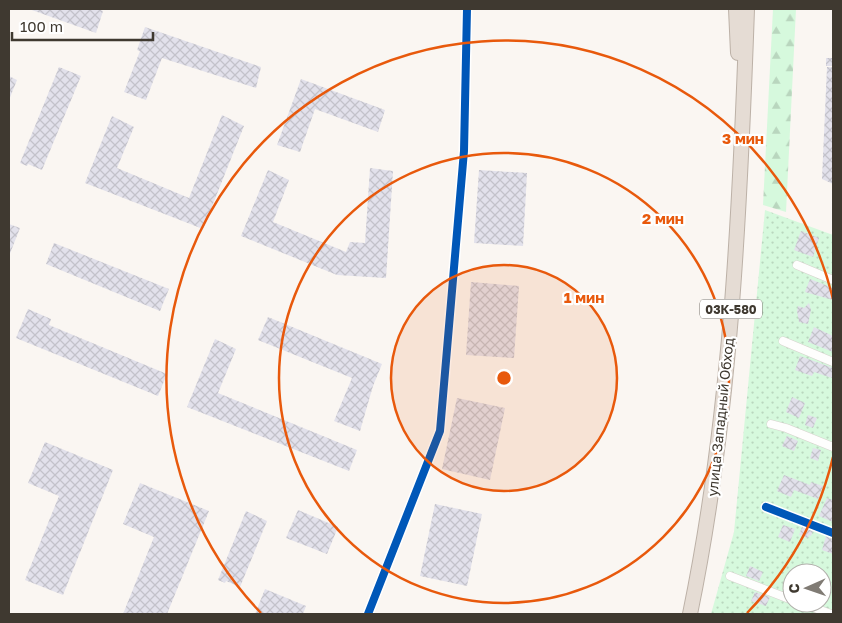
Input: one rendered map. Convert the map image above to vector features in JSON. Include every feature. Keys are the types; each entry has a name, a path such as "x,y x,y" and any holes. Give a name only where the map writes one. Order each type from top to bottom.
{"highway":[{"path":"736,9 737,49 744,86"},
{"name":"улица Западный Обход","path":"690,614 703,552 718,448 732,306 747,9"},
{"name":"улица Западный Обход","path":"699,614 726,439 746,180 754,9"}],"street":[{"path":"368,614 440,431 464,151 467,9"},
{"path":"797,265 833,280"},
{"path":"783,341 833,362"},
{"path":"770,424 786,428 833,447"},
{"path":"766,507 833,532"},
{"path":"730,576 782,596"}],"green space":[{"path":"773,9 796,9 786,212 763,205"},
{"path":"765,210 833,235 833,614 711,614 734,532"}],"building":[{"path":"29,9 98,9 103,11 96,33"},
{"path":"145,27 261,67 256,88 162,58 146,100 124,92 140,51 137,50"},
{"path":"826,58 833,58 833,66 826,66"},
{"path":"59,67 81,76 42,170 20,163"},
{"path":"827,67 833,67 833,184 822,179"},
{"path":"9,76 17,80 9,100"},
{"path":"301,79 385,110 378,132 315,109 300,152 277,145"},
{"path":"222,115 244,126 203,229 85,183 112,116 134,127 117,168 189,198"},
{"path":"370,168 393,171 386,278 337,275 241,236 268,170 289,180 273,222 346,252 350,242 365,243"},
{"path":"479,170 527,173 523,246 474,243"},
{"path":"9,224 20,228 9,256"},
{"path":"801,231 819,238 813,257 794,250"},
{"path":"54,243 169,289 160,311 46,264"},
{"path":"810,279 833,288 833,300 805,292"},
{"path":"471,282 519,286 514,358 466,355"},
{"path":"809,303 811,310 808,324 799,322 798,306 804,308"},
{"path":"28,309 51,319 49,325 167,374 158,396 16,338"},
{"path":"268,317 382,364 373,386 360,431 334,421 352,378 258,340"},
{"path":"814,327 833,336 833,352 808,342"},
{"path":"215,339 236,349 218,393 357,450 349,471 187,407"},
{"path":"800,356 833,368 832,378 814,372 812,376 795,370"},
{"path":"792,397 805,403 799,418 786,412"},
{"path":"457,398 505,408 490,480 442,469"},
{"path":"808,415 817,418 813,428 805,425"},
{"path":"787,436 798,441 794,451 782,446"},
{"path":"45,442 113,470 63,595 25,580 59,496 28,483"},
{"path":"813,448 821,450 818,461 810,458"},
{"path":"784,475 810,485 811,482 823,486 818,499 794,490 791,497 777,491"},
{"path":"140,483 209,511 167,614 123,614 154,537 123,524"},
{"path":"827,498 833,500 833,522 819,516"},
{"path":"435,504 482,514 467,586 420,576"},
{"path":"298,510 338,527 327,554 286,538"},
{"path":"246,511 267,521 240,587 218,580"},
{"path":"783,525 795,529 790,542 778,537"},
{"path":"802,527 813,531 811,536 809,535 808,538 799,535"},
{"path":"826,536 833,539 833,554 822,550"},
{"path":"750,566 763,572 759,581 746,576"},
{"path":"265,589 306,606 303,614 255,614"},
{"path":"755,592 770,597 766,606 751,601"}],"cycle path":[{"path":"368,614 440,431 464,151 467,9"},
{"path":"766,507 833,533"}]}
